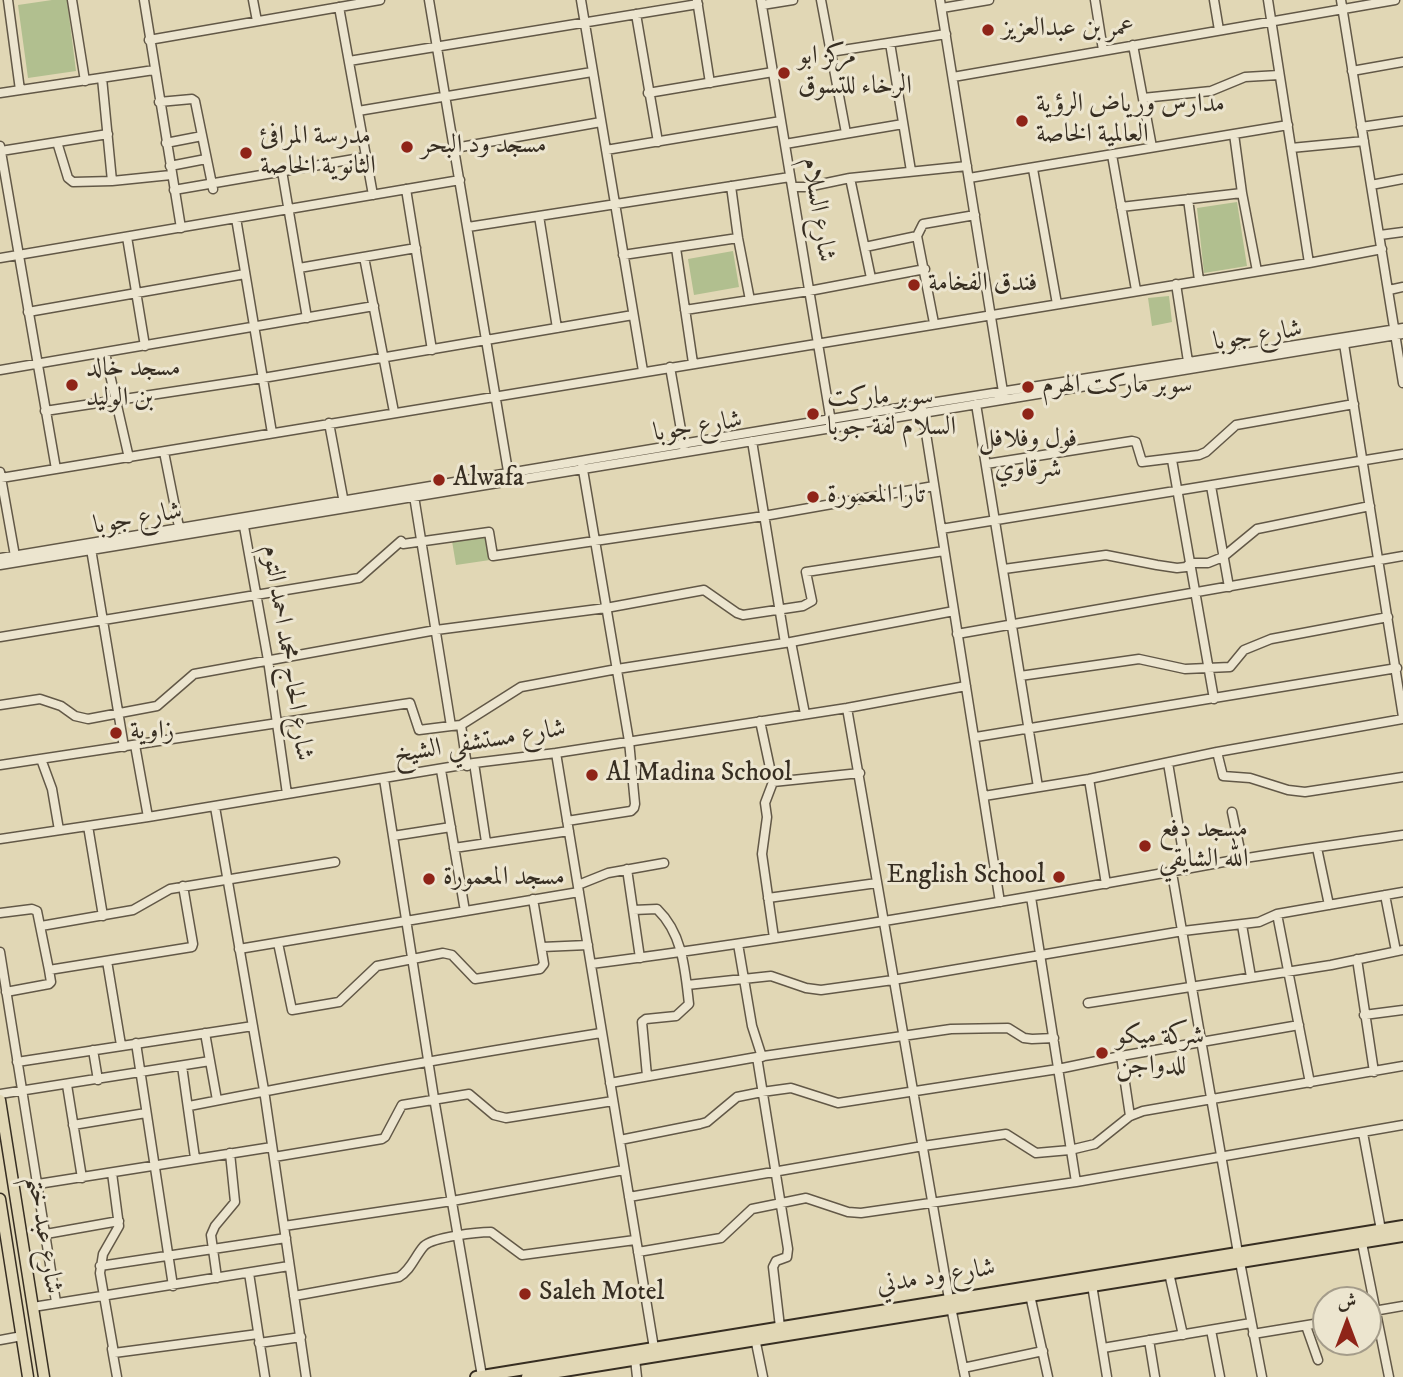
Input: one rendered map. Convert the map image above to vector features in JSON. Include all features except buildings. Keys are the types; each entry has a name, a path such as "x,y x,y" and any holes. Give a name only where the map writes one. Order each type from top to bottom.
{"highway":[{"name":"شارع ود مدني","path":"479,1377 654,1348 755,1336 780,1327 1092,1285 1403,1226"},
{"name":"شارع ود مدني","path":"527,1377 950,1303 1239,1257 1403,1236"}],"main road":[{"name":"شارع عبد ختم","path":"0,1100 44,1377"},
{"name":"شارع عبد ختم","path":"0,1199 28,1377"}],"street":[{"path":"8,0 20,90"},
{"path":"72,0 85,80"},
{"path":"144,0 181,228"},
{"path":"253,0 257,21"},
{"path":"149,40 380,0"},
{"path":"429,0 509,476"},
{"path":"581,0 643,371"},
{"path":"762,2 793,0"},
{"path":"821,0 846,133"},
{"path":"989,0 941,4 1004,396"},
{"path":"1096,0 1103,50"},
{"path":"1214,0 1219,30"},
{"path":"1268,0 1309,263"},
{"path":"1341,0 1389,290 1399,331 1403,383"},
{"path":"953,77 1395,0"},
{"path":"349,61 698,2 710,83"},
{"name":"شارع السلام","path":"762,2 831,424"},
{"path":"339,7 373,195"},
{"path":"636,14 658,142"},
{"path":"830,52 946,34"},
{"path":"890,43 911,170"},
{"path":"1133,45 1152,147"},
{"path":"1352,71 1403,62"},
{"path":"0,93 154,71"},
{"path":"358,111 592,72"},
{"path":"648,93 773,72"},
{"path":"1143,98 1212,91 1244,77 1279,75"},
{"path":"102,78 112,181"},
{"path":"159,102 194,99 212,186"},
{"path":"606,150 781,121"},
{"path":"1361,127 1403,121"},
{"path":"455,148 601,122"},
{"path":"785,144 903,124"},
{"path":"969,178 1288,125"},
{"path":"56,469 0,148 108,134"},
{"path":"1234,134 1256,271"},
{"path":"166,143 202,136"},
{"path":"1291,148 1364,141"},
{"path":"57,142 70,180 112,181 171,171 206,159"},
{"path":"1112,155 1136,290"},
{"path":"174,190 212,186 366,157"},
{"path":"468,227 732,186 791,182 807,187 850,177 967,166"},
{"path":"1033,169 1057,304"},
{"path":"282,171 307,318"},
{"path":"850,177 871,278"},
{"path":"1371,185 1403,179"},
{"path":"0,258 460,180"},
{"path":"732,186 738,238 750,300"},
{"path":"406,189 432,350"},
{"path":"1121,207 1242,193"},
{"path":"1188,199 1199,281"},
{"path":"934,323 917,236 923,224 975,215"},
{"path":"539,216 557,328"},
{"path":"236,218 272,433"},
{"path":"1380,235 1403,232"},
{"path":"865,247 917,236"},
{"path":"127,237 145,346"},
{"path":"623,255 738,238"},
{"path":"676,247 693,363"},
{"path":"299,268 416,248"},
{"path":"1,478 1382,249"},
{"path":"364,257 394,412"},
{"path":"685,310 809,291 925,269"},
{"path":"28,312 245,274"},
{"path":"1176,285 1189,366"},
{"path":"1389,290 1403,287"},
{"path":"0,370 374,306"},
{"path":"45,411 486,342 633,315"},
{"name":"شارع جوبا","path":"1306,347 1344,344 1399,331"},
{"name":"شارع جوبا","path":"0,558 243,521 1399,331"},
{"path":"984,796 1089,779 1403,718 1344,344"},
{"path":"105,353 128,458"},
{"path":"670,367 684,448"},
{"name":"شارع جوبا","path":"922,409 976,404 1004,396"},
{"path":"976,404 1038,786"},
{"path":"986,464 1132,441 1136,442 1142,461 1172,460 1206,452 1236,425 1354,404"},
{"path":"922,409 1000,902"},
{"path":"329,423 344,504"},
{"name":"شارع جوبا","path":"730,441 752,441 831,424"},
{"path":"752,441 780,609 805,714"},
{"path":"164,452 180,531"},
{"path":"941,529 1403,454"},
{"path":"1172,460 1214,699"},
{"path":"567,821 631,811 635,808 629,741 582,465"},
{"path":"0,472 15,556"},
{"path":"0,638 359,578 401,541 403,544 489,531 493,556 764,516 934,486"},
{"path":"1211,486 1229,587"},
{"name":"شارع جوبا","path":"344,504 414,496 434,489"},
{"path":"414,496 436,630 456,726 471,764 486,842"},
{"path":"1004,569 1093,555 1177,568 1223,556 1257,529 1370,506"},
{"name":"شارع الحاج محمد احمد التوم","path":"243,521 268,660 287,794"},
{"name":"شارع جوبا","path":"0,565 180,531"},
{"path":"91,549 124,747"},
{"path":"0,705 40,699 82,719 119,714 157,706 194,674 436,630 606,608 704,590 740,614 803,606 812,601 806,572 944,551"},
{"path":"957,634 1403,556"},
{"path":"0,765 410,703 419,730 456,726 521,687 788,643 954,611"},
{"path":"1020,677 1139,659 1185,670 1230,667 1244,650 1271,639 1388,617"},
{"path":"976,737 1397,668"},
{"name":"شارع مستشفي الشيخ","path":"0,839 215,807 471,764 847,708 966,687"},
{"path":"847,708 892,980 964,1373 1043,1351"},
{"path":"760,721 772,782 765,803 767,817 762,854 774,938"},
{"path":"135,745 148,817"},
{"path":"1217,752 1223,776 1250,778 1296,792 1313,792 1403,777"},
{"path":"556,753 654,1348"},
{"path":"41,759 52,789 59,830"},
{"path":"1168,763 1186,870"},
{"path":"441,770 465,911"},
{"path":"772,782 860,774"},
{"path":"384,779 479,1377"},
{"path":"1089,779 1106,884"},
{"path":"215,807 264,1090 306,1377"},
{"path":"1232,812 1242,859"},
{"path":"88,826 103,916"},
{"path":"393,836 451,827"},
{"path":"454,848 569,831"},
{"path":"591,964 883,922 1242,859 1403,835"},
{"path":"1317,848 1329,905"},
{"path":"41,926 133,910 165,891 183,886 335,862"},
{"path":"239,949 533,899 578,889 608,873 664,863"},
{"path":"627,869 640,958"},
{"path":"1172,873 1261,1377"},
{"path":"768,898 877,883"},
{"path":"49,970 193,946 183,886"},
{"path":"687,985 771,976 806,988 821,990 1183,931 1242,925 1259,922 1277,914 1403,892"},
{"path":"1088,1003 1400,951 1385,895"},
{"path":"1031,897 1076,1182"},
{"path":"278,943 292,1010 339,1002 377,966 413,958 447,953 452,955 471,977 479,979 540,969 543,967 542,947 533,899"},
{"path":"633,910 657,909 671,923 681,952 689,1004 676,1016 646,1019 642,1022 647,1076"},
{"path":"0,913 35,910 41,926 51,982 6,992"},
{"path":"1277,914 1310,1083"},
{"path":"1242,925 1251,977"},
{"path":"738,944 751,1026 760,1057 762,1092 788,1249 787,1257 776,1261 773,1267 780,1327"},
{"path":"542,947 588,945"},
{"path":"0,953 56,1303"},
{"path":"1357,959 1374,1072"},
{"path":"107,961 121,1045"},
{"path":"1364,1015 1403,1010"},
{"path":"620,1140 700,1125 737,1097 762,1092 791,1088 838,1103 1058,1069 1299,1025"},
{"path":"17,1062 253,1026"},
{"path":"610,1083 951,1028 1008,1028 1024,1038 1054,1038"},
{"path":"205,1033 218,1100"},
{"path":"189,1106 428,1060 600,1033"},
{"path":"136,1043 173,1286"},
{"path":"93,1050 98,1080"},
{"path":"1121,1056 1130,1116"},
{"path":"0,1094 210,1061"},
{"path":"181,1066 195,1158"},
{"path":"629,1197 923,1146 1006,1135 1036,1153 1070,1150 1095,1144 1130,1116 1143,1111 1403,1066"},
{"path":"67,1084 82,1178"},
{"path":"274,1157 382,1139 402,1105 434,1098 469,1094 494,1115 506,1118 613,1101"},
{"path":"73,1125 145,1112"},
{"path":"638,1252 721,1238 747,1211 811,1198 855,1213 932,1204 1221,1158 1403,1125"},
{"path":"1363,1133 1381,1230"},
{"path":"38,1184 272,1147"},
{"path":"217,1278 211,1235 235,1202 230,1153"},
{"path":"284,1226 452,1201 624,1170"},
{"path":"111,1173 119,1221 100,1266 117,1377"},
{"path":"46,1234 119,1221"},
{"path":"295,1296 399,1277 407,1271 426,1244 458,1236 491,1232 522,1255 635,1240"},
{"path":"100,1266 286,1238"},
{"path":"1362,1243 1368,1286"},
{"path":"33,1307 289,1266"},
{"path":"248,1272 265,1377"},
{"path":"1169,1272 1183,1335"},
{"path":"1092,1285 1107,1377"},
{"path":"1030,1295 1048,1377"},
{"path":"1382,1309 1403,1306"},
{"path":"1103,1348 1251,1323"},
{"path":"1253,1334 1312,1325"},
{"path":"1306,1326 1318,1360"},
{"path":"1211,1330 1220,1377"},
{"path":"110,1332 114,1353 258,1334"},
{"path":"0,1340 22,1336"},
{"path":"755,1336 763,1377"},
{"path":"259,1343 300,1337"},
{"path":"1149,1340 1155,1377"},
{"path":"1382,1350 1389,1377"},
{"path":"635,1359 638,1377"}],"green space":[{"path":"67,0 76,71 28,78 18,5"},
{"path":"1237,202 1247,266 1204,273 1197,208"},
{"path":"733,251 739,287 694,295 688,259"},
{"path":"1169,296 1172,322 1152,326 1148,298"},
{"path":"486,535 490,560 456,565 452,541"}],"place":[{"name":"عمر بن عبدالعزيز","path":"988,30"},
{"name":"مركز ابو الرخاء للتسوق","path":"784,73"},
{"name":"مدارس ورياض الرؤية العالمية الخاصة","path":"1022,121"},
{"name":"مسجد ود البحر","path":"407,147"},
{"name":"مدرسة المرافئ الثانوية الخاصة","path":"246,153"},
{"name":"فندق الفخامة","path":"914,285"},
{"name":"مسجد خالد بن الوليد","path":"72,385"},
{"name":"سوبر ماركت الهرم","path":"1028,387"},
{"name":"سوبر ماركت السلام لفة جوبا","path":"813,414"},
{"name":"فول وفلافل شرقاوي","path":"1028,414"},
{"name":"Alwafa","path":"439,480"},
{"name":"تارا المعمورة","path":"813,497"},
{"name":"زاوية","path":"116,733"},
{"name":"Al Madina School","path":"592,775"},
{"name":"مسجد دفع الله الشايقي","path":"1145,846"},
{"name":"English School","path":"1059,877"},
{"name":"مسجد المعمورة","path":"429,879"},
{"name":"شركة ميكو للدواجن","path":"1102,1053"},
{"name":"Saleh Motel","path":"525,1294"}]}
